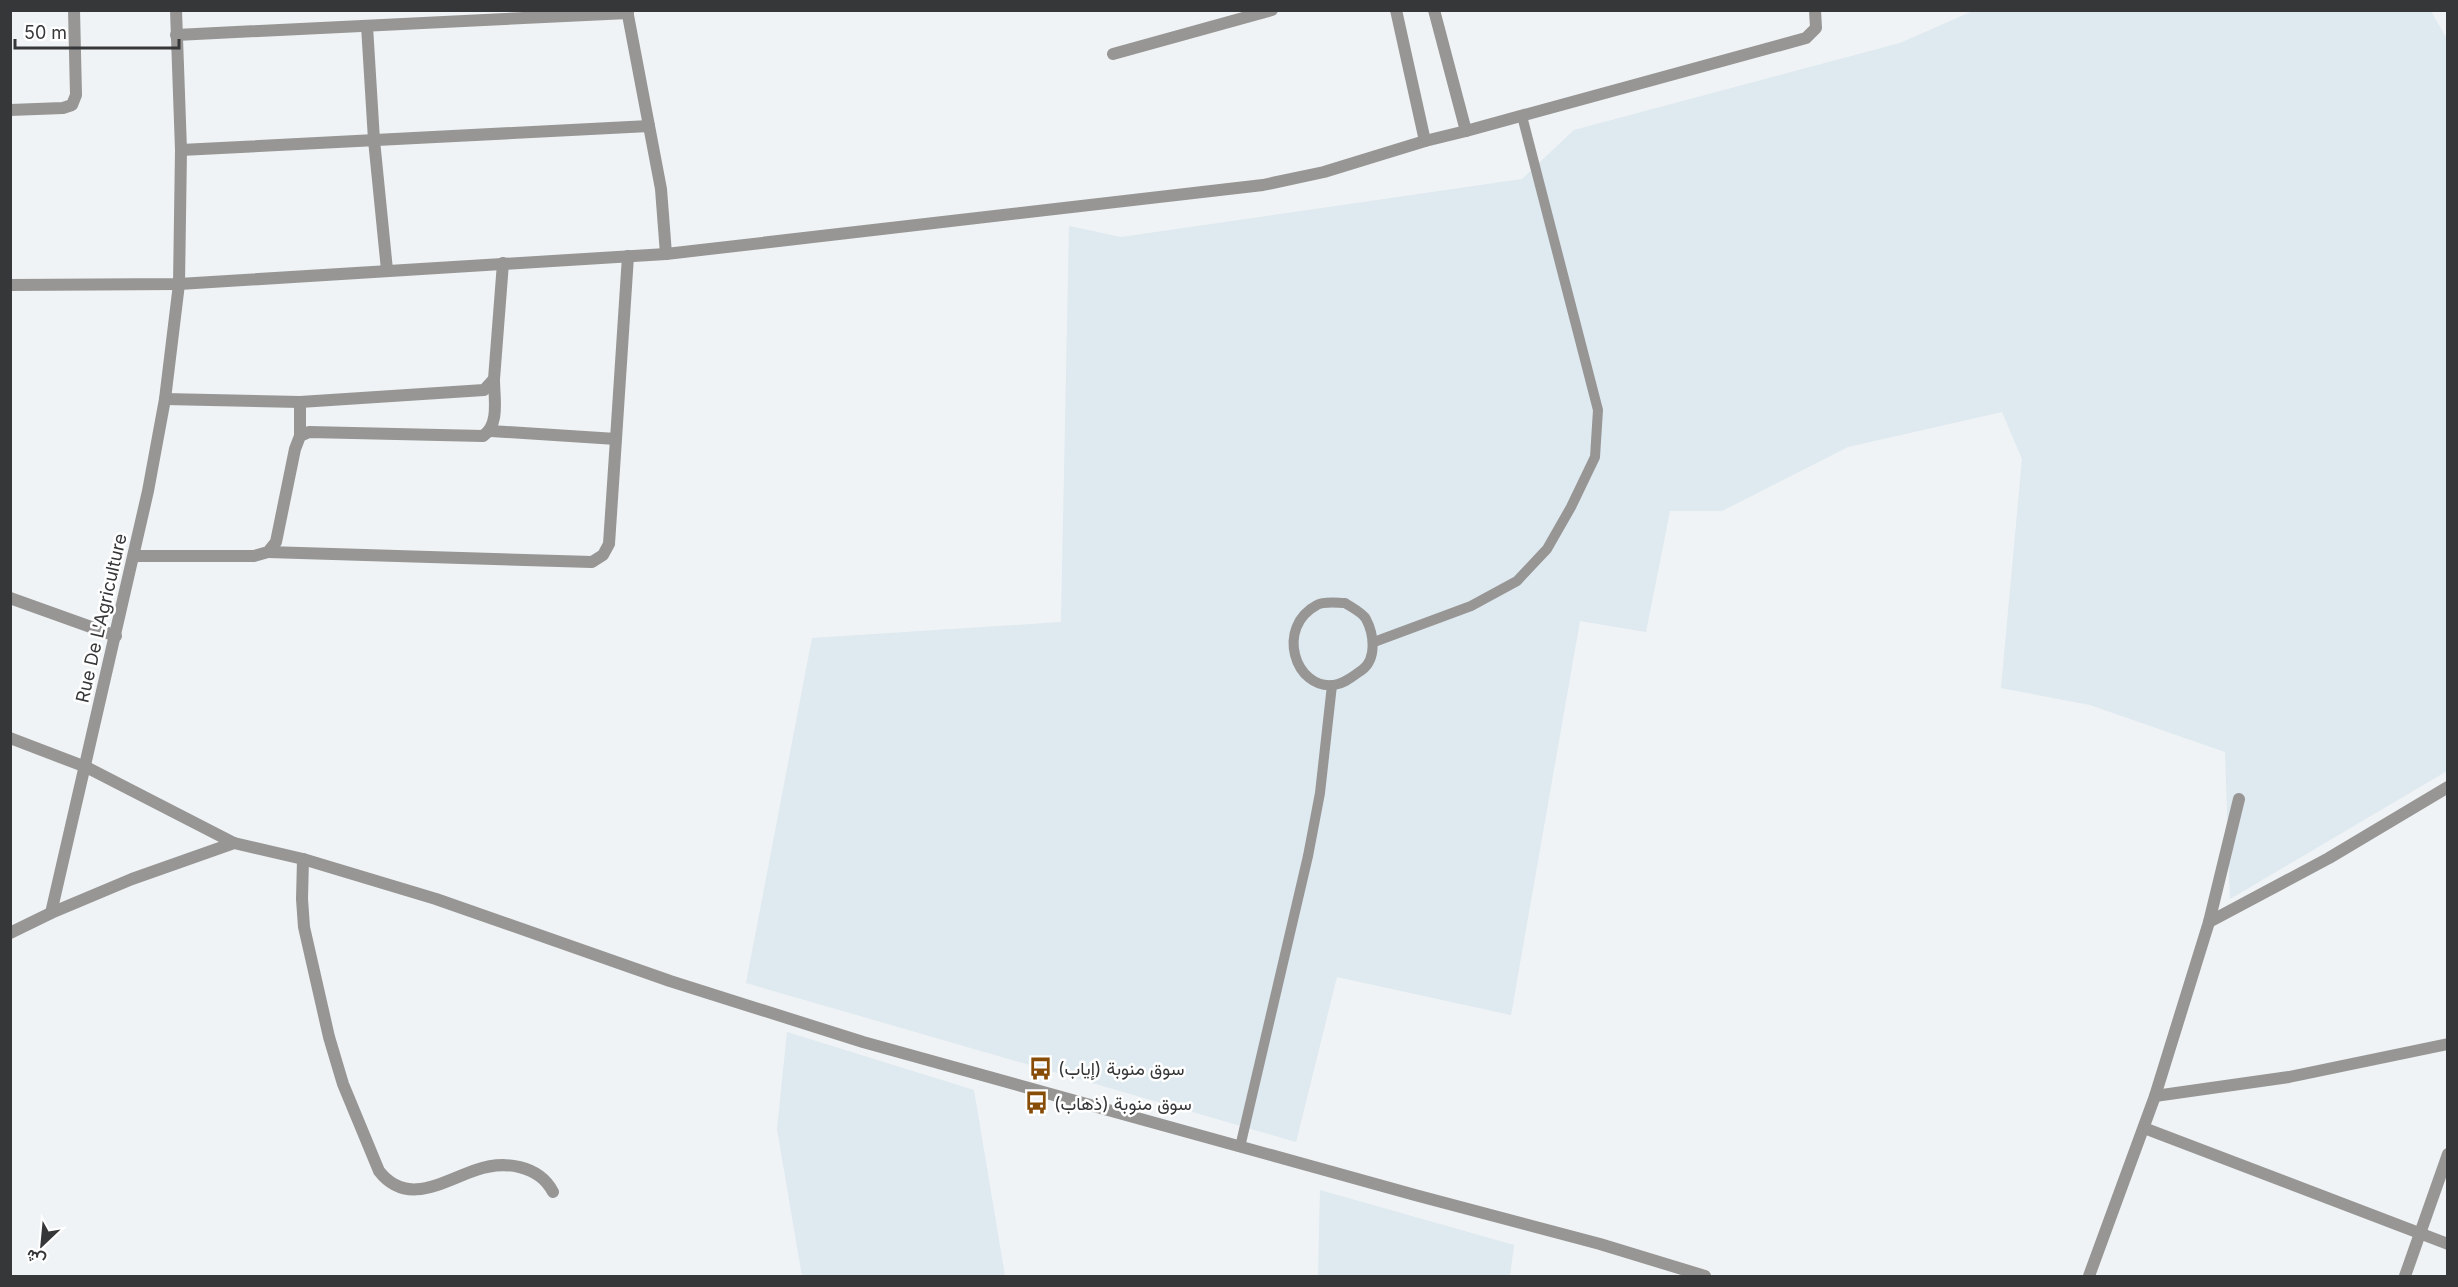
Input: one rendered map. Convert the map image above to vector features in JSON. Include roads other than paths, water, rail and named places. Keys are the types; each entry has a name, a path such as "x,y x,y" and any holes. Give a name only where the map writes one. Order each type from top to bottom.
{"street":[{"path":"10,110 63,108 72,105 76,95 74,10"},
{"name":"Rue De L'Agriculture","path":"51,913 134,556 165,399 179,284 181,150 176,10"},
{"path":"1113,54 1272,10"},
{"path":"1396,10 1425,141"},
{"path":"1434,10 1466,131"},
{"path":"10,285 179,284 666,254 1263,185 1324,172 1425,141 1806,38 1816,28 1815,10"},
{"path":"176,35 627,12 661,189 666,254"},
{"path":"367,26 374,140 387,270"},
{"path":"181,150 649,126"},
{"path":"134,556 254,556 268,552 592,562 603,555 609,544 628,256"},
{"path":"491,431 494,422 494,380 503,263"},
{"path":"165,399 300,402 472,392 484,390 494,380"},
{"path":"268,552 276,542 300,436 300,402"},
{"path":"300,436 309,432 483,436 491,431 616,439"},
{"path":"10,598 116,636"},
{"path":"10,738 86,767 234,843 303,860 436,899 670,981 863,1042 1600,1244 1705,1276"},
{"path":"2209,922 2329,858 2448,787"},
{"path":"2090,1276 2155,1096 2209,922 2239,799"},
{"path":"10,933 132,879 234,843"},
{"path":"303,860 304,927 329,1037 343,1084 383,1176 396,1186 420,1189 435,1187 478,1169 515,1167 539,1174 548,1181 553,1192"},
{"path":"2155,1096 2289,1077 2448,1044"},
{"path":"2144,1128 2448,1244"},
{"path":"2405,1276 2448,1155"}],"lane":[{"path":"1374,642 1471,606 1517,581 1547,549 1571,507 1595,457 1598,410 1522,116"},
{"path":"1345,603 1366,618 1374,642 1367,666 1347,682 1332,686 1315,681 1300,668 1292,644 1299,619 1319,604 1345,603"},
{"path":"1240,1147 1308,856 1320,794 1332,686"}],"place":[{"name":"سوق منوبة (إياب)","path":"1040,1068"},
{"name":"سوق منوبة (ذهاب)","path":"1036,1103"}]}
